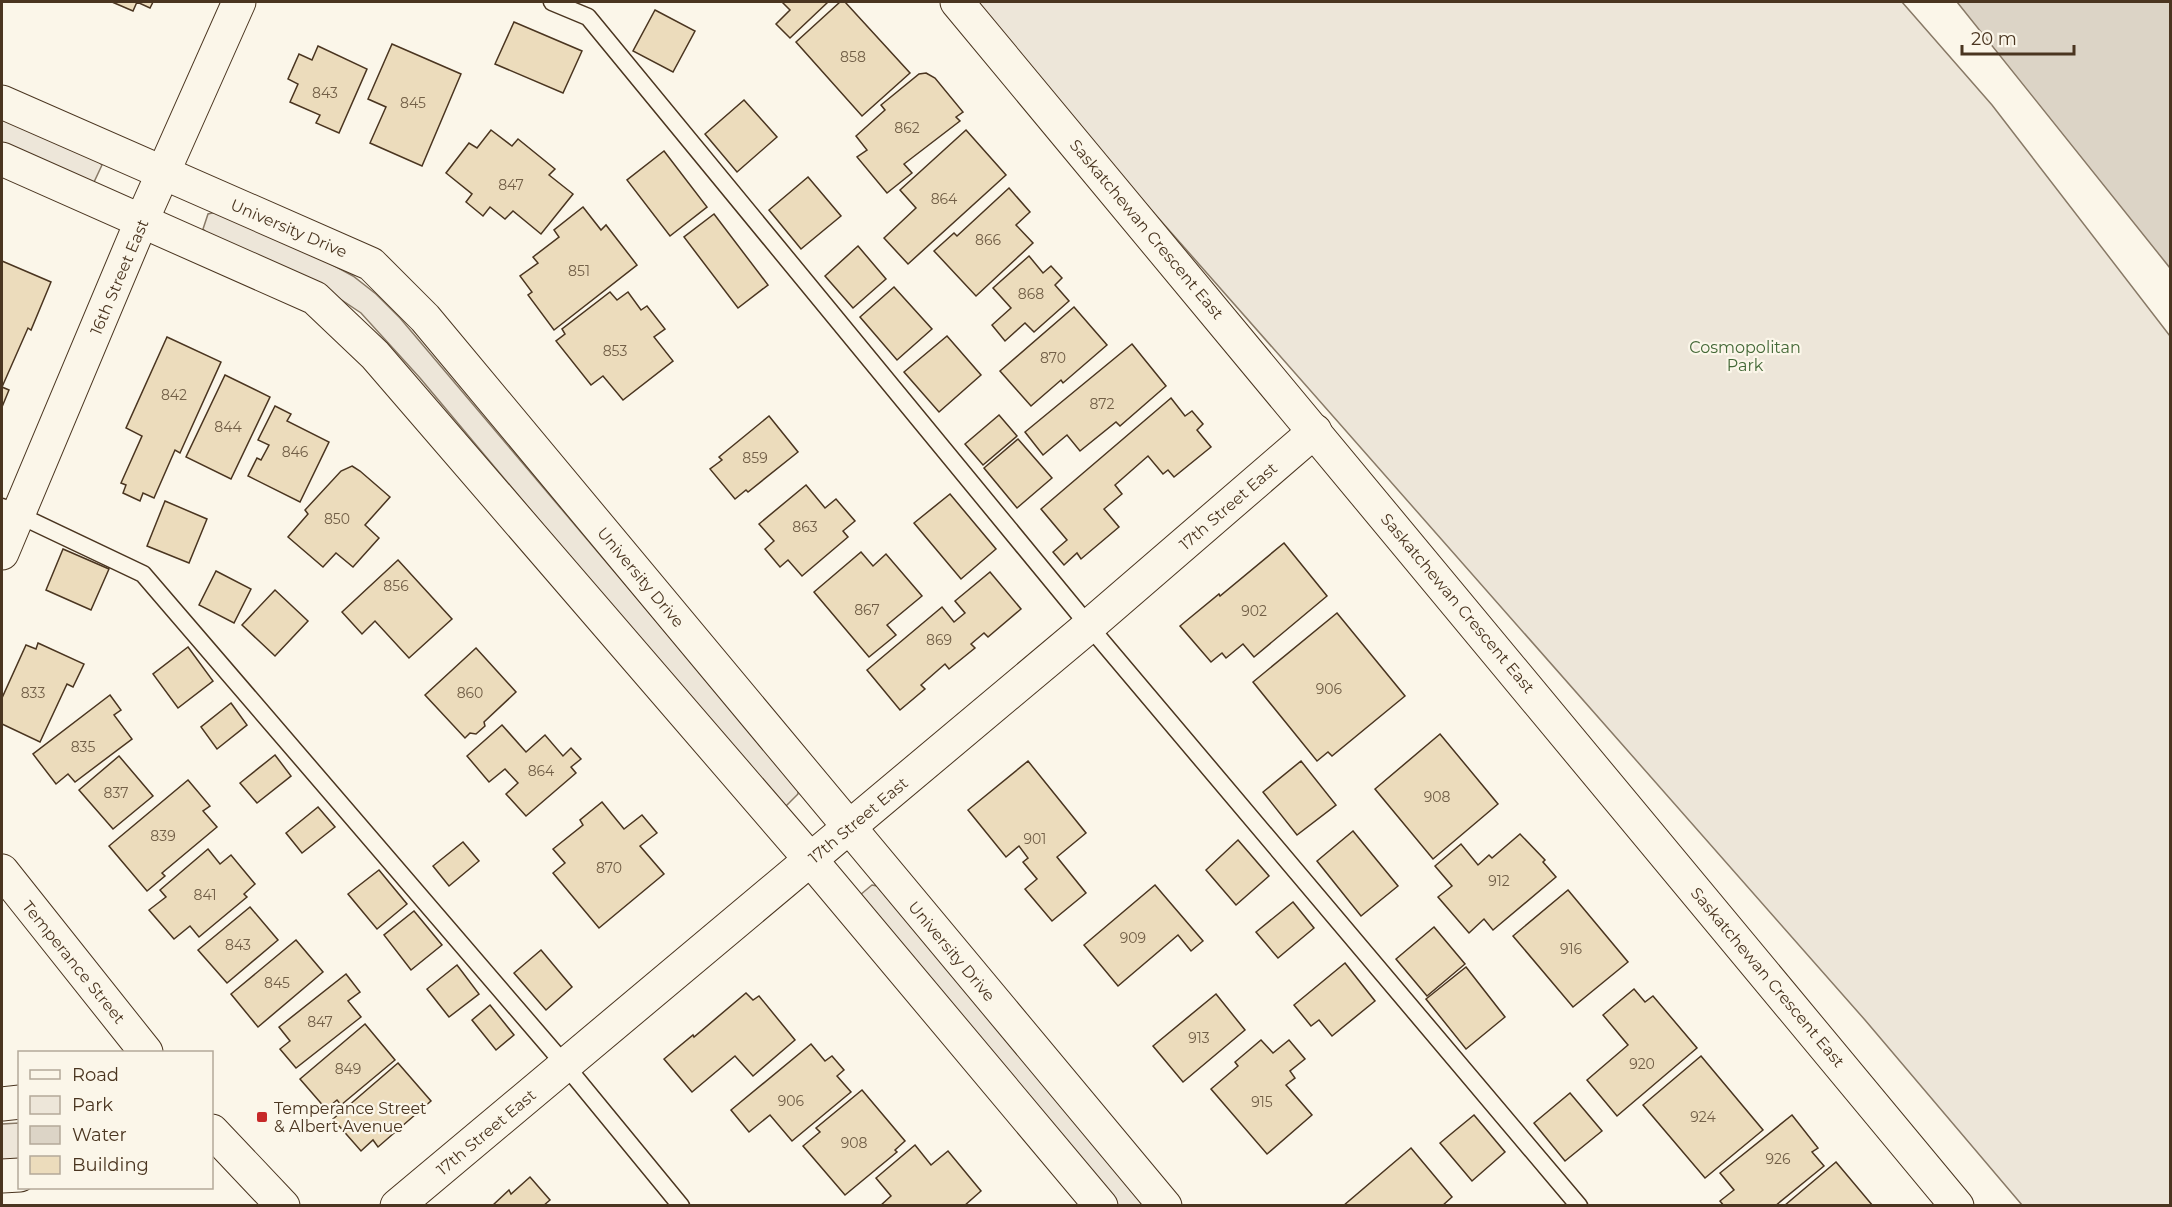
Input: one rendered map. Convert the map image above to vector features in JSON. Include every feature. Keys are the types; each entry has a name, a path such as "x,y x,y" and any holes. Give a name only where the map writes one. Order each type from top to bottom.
{"street":[{"name":"16th Street East","path":"2,553 10,511 239,2"},
{"name":"Saskatchewan Crescent East","path":"957,2 1957,1206"},
{"name":"University Drive","path":"2,102 371,264 425,318 1165,1206"},
{"path":"2,159 315,298 366,346 810,859 1101,1206"},
{"name":"17th Street East","path":"397,1206 1089,626 1315,431"},
{"name":"Temperance Street","path":"2,871 144,1051"},
{"path":"2,1104 18,1102"},
{"path":"213,1133 225,1162 283,1206"},
{"path":"2,1176 18,1175"}],"lane":[{"path":"552,2 588,17 1089,626 1579,1206"},
{"path":"10,511 143,574 566,1066 681,1206"}],"green space":[{"name":"Cosmopolitan Park","path":"968,2 1902,2 1992,105 2170,336 2170,1205 2022,1205 1865,1020"},
{"path":"2,119 98,161 102,165 94,182 89,183 2,144"},
{"path":"216,212 320,258 353,276 376,294 400,318 798,789 798,794 786,806 779,806 420,378 361,313 322,287 209,235 203,229 208,214"},
{"path":"872,885 877,886 1147,1205 1116,1205 860,895"},
{"path":"18,1123 18,1162 2,1163 2,1124"}],"water":[{"path":"1957,2 2170,2 2170,268"}],"building":[{"path":"112,2 137,2 133,11"},
{"path":"137,2 153,2 150,8"},
{"path":"782,2 828,2 790,38 776,24 790,10"},
{"path":"840,2 845,2 910,73 862,116 796,42"},
{"path":"655,10 695,31 673,72 633,51"},
{"path":"514,22 582,51 563,93 495,64"},
{"path":"392,44 461,74 422,166 370,143 386,107 368,99"},
{"path":"318,46 367,69 339,133 316,123 320,115 290,102 298,84 288,79 299,54 312,60"},
{"path":"926,73 935,78 963,112 956,117 960,121 904,164 912,173 887,193 857,157 867,150 856,136 885,110 881,105 919,74"},
{"path":"744,100 777,137 737,172 705,134"},
{"path":"491,130 512,146 518,139 555,169 549,175 573,194 541,234 513,211 505,219 490,207 483,216 466,202 472,194 446,173 469,143 477,148"},
{"path":"966,130 1006,175 908,264 884,238 916,208 900,190"},
{"path":"664,151 707,207 670,236 627,180"},
{"path":"808,177 841,216 801,249 769,210"},
{"path":"1009,188 1030,212 1016,225 1033,243 976,296 934,251 954,233 957,236"},
{"path":"583,207 601,230 606,225 637,265 554,330 528,295 532,292 520,276 538,263 533,257 559,237 554,230"},
{"path":"714,214 768,285 738,308 684,237"},
{"path":"858,246 886,279 853,308 825,276"},
{"path":"1029,256 1043,273 1051,266 1062,278 1055,285 1069,301 1034,332 1025,323 1005,341 992,325 1011,308 993,288"},
{"path":"2,261 51,282 31,330 28,328 2,387"},
{"path":"894,287 932,329 897,360 860,317"},
{"path":"610,292 617,300 628,292 641,310 647,306 665,329 654,337 673,361 623,400 603,376 591,385 556,341 565,334 562,329"},
{"path":"1074,307 1107,345 1063,383 1061,380 1031,406 1000,371"},
{"path":"947,336 981,375 939,412 904,372"},
{"path":"167,337 221,362 180,453 175,450 154,498 143,493 140,501 123,493 126,485 121,483 142,436 126,428"},
{"path":"1132,344 1166,386 1120,426 1116,422 1080,451 1067,435 1043,455 1025,432"},
{"path":"225,375 270,397 231,479 186,457"},
{"path":"2,387 9,390 2,407"},
{"path":"1171,398 1185,416 1192,411 1203,424 1197,430 1211,447 1174,477 1168,470 1163,474 1148,456 1115,485 1122,494 1104,509 1119,527 1081,559 1077,553 1064,565 1053,552 1067,540 1041,509"},
{"path":"275,406 291,414 287,421 329,442 300,502 248,476 257,458 261,460 269,445 258,440"},
{"path":"999,415 1017,436 983,465 965,444"},
{"path":"769,416 798,452 748,492 746,490 735,499 710,469 722,460 719,457"},
{"path":"1018,439 1052,478 1017,508 984,468"},
{"path":"352,466 390,497 365,525 379,538 353,567 336,553 323,567 288,537 308,514 305,510 341,471"},
{"path":"806,485 825,508 836,499 855,521 843,531 848,537 802,576 788,560 780,567 765,549 774,541 759,524"},
{"path":"950,494 996,549 961,579 914,523"},
{"path":"165,501 207,519 189,563 147,546"},
{"path":"1284,543 1327,596 1254,657 1243,644 1226,658 1222,653 1211,662 1180,626"},
{"path":"63,549 109,569 91,610 46,590"},
{"path":"861,552 873,566 886,554 922,596 887,625 896,635 869,657 814,592"},
{"path":"398,560 452,619 409,658 375,621 362,634 342,612"},
{"path":"216,571 251,589 234,623 199,605"},
{"path":"990,572 1021,609 988,637 984,633 971,644 975,648 949,669 945,664 921,685 925,689 900,710 867,670 942,607 954,622 965,613 955,601"},
{"path":"275,590 308,621 275,656 242,625"},
{"path":"1337,613 1405,696 1332,756 1328,752 1317,761 1253,682"},
{"path":"38,643 84,664 73,687 67,684 40,742 2,724 2,698 26,645 36,649"},
{"path":"188,647 213,681 178,708 153,674"},
{"path":"476,648 516,692 484,722 485,726 476,734 470,733 465,738 425,695"},
{"path":"110,695 121,710 114,715 132,739 75,782 68,774 56,784 33,754"},
{"path":"231,703 247,725 217,749 201,727"},
{"path":"502,725 526,752 545,735 563,756 571,748 581,759 571,767 576,773 526,816 506,794 518,783 505,769 489,782 467,756"},
{"path":"1440,734 1498,804 1433,859 1375,789"},
{"path":"275,755 291,776 257,803 240,783"},
{"path":"119,756 153,796 113,829 79,790"},
{"path":"1028,761 1086,833 1057,857 1086,893 1052,921 1025,889 1037,879 1023,862 1028,858 1019,846 1006,857 968,810"},
{"path":"1301,761 1336,805 1297,835 1263,792"},
{"path":"188,780 210,806 203,811 217,827 162,873 165,876 147,891 109,846"},
{"path":"602,802 624,829 642,815 657,833 640,846 664,874 599,928 553,873 565,863 553,849 583,825 580,820"},
{"path":"318,807 335,827 302,853 286,833"},
{"path":"1353,831 1398,886 1361,916 1317,861"},
{"path":"1520,834 1545,860 1543,862 1556,877 1493,930 1484,919 1469,933 1438,897 1452,886 1435,866 1461,844 1478,865 1489,855 1492,858"},
{"path":"1238,840 1269,876 1236,905 1206,870"},
{"path":"463,842 479,861 449,886 433,866"},
{"path":"208,849 220,864 231,855 255,884 244,894 247,897 199,937 190,926 174,939 149,910 166,897 160,890"},
{"path":"379,870 407,904 377,929 348,894"},
{"path":"1155,885 1203,941 1191,951 1178,935 1118,986 1084,945"},
{"path":"1568,890 1628,962 1573,1007 1513,936"},
{"path":"1293,902 1314,928 1278,958 1256,932"},
{"path":"250,907 278,940 227,983 198,950"},
{"path":"414,911 442,945 411,970 384,935"},
{"path":"1434,927 1465,964 1427,996 1396,959"},
{"path":"296,940 323,972 258,1027 231,994"},
{"path":"541,950 572,987 546,1010 514,973"},
{"path":"1345,963 1375,1001 1332,1036 1319,1020 1311,1026 1294,1005"},
{"path":"457,965 479,994 449,1017 427,989"},
{"path":"1466,967 1505,1017 1466,1049 1426,999"},
{"path":"346,974 360,992 348,1001 361,1017 296,1068 280,1049 290,1041 279,1027"},
{"path":"1634,989 1645,1002 1653,996 1697,1048 1617,1116 1587,1080 1628,1045 1603,1015"},
{"path":"746,993 753,1000 759,996 795,1040 753,1076 735,1056 692,1092 664,1059"},
{"path":"1216,994 1245,1030 1183,1082 1153,1046"},
{"path":"490,1005 514,1035 496,1050 472,1020"},
{"path":"365,1024 395,1060 341,1105 337,1100 326,1109 300,1079"},
{"path":"1261,1040 1273,1053 1289,1040 1305,1059 1290,1071 1295,1078 1286,1085 1312,1115 1267,1154 1211,1089 1238,1066 1235,1062"},
{"path":"811,1044 825,1061 832,1056 844,1070 837,1076 851,1092 792,1141 770,1115 749,1132 731,1110"},
{"path":"1701,1056 1763,1130 1705,1178 1643,1105"},
{"path":"398,1063 431,1101 378,1147 373,1140 361,1151 333,1119"},
{"path":"862,1090 905,1141 895,1150 897,1152 845,1195 803,1146 820,1132 816,1128"},
{"path":"1570,1093 1602,1131 1565,1161 1534,1123"},
{"path":"1474,1115 1505,1152 1472,1181 1440,1143"},
{"path":"1792,1115 1818,1148 1812,1152 1824,1166 1775,1206 1724,1206 1720,1201 1734,1190 1720,1173"},
{"path":"915,1145 931,1165 948,1151 981,1191 964,1206 880,1206 891,1196 876,1178"},
{"path":"1411,1148 1452,1197 1442,1206 1343,1206"},
{"path":"1836,1162 1873,1206 1784,1206"},
{"path":"530,1177 550,1200 543,1206 492,1206 509,1190 511,1194"}],"place":[{"name":"Temperance Street & Albert Avenue","path":"262,1117"}]}
